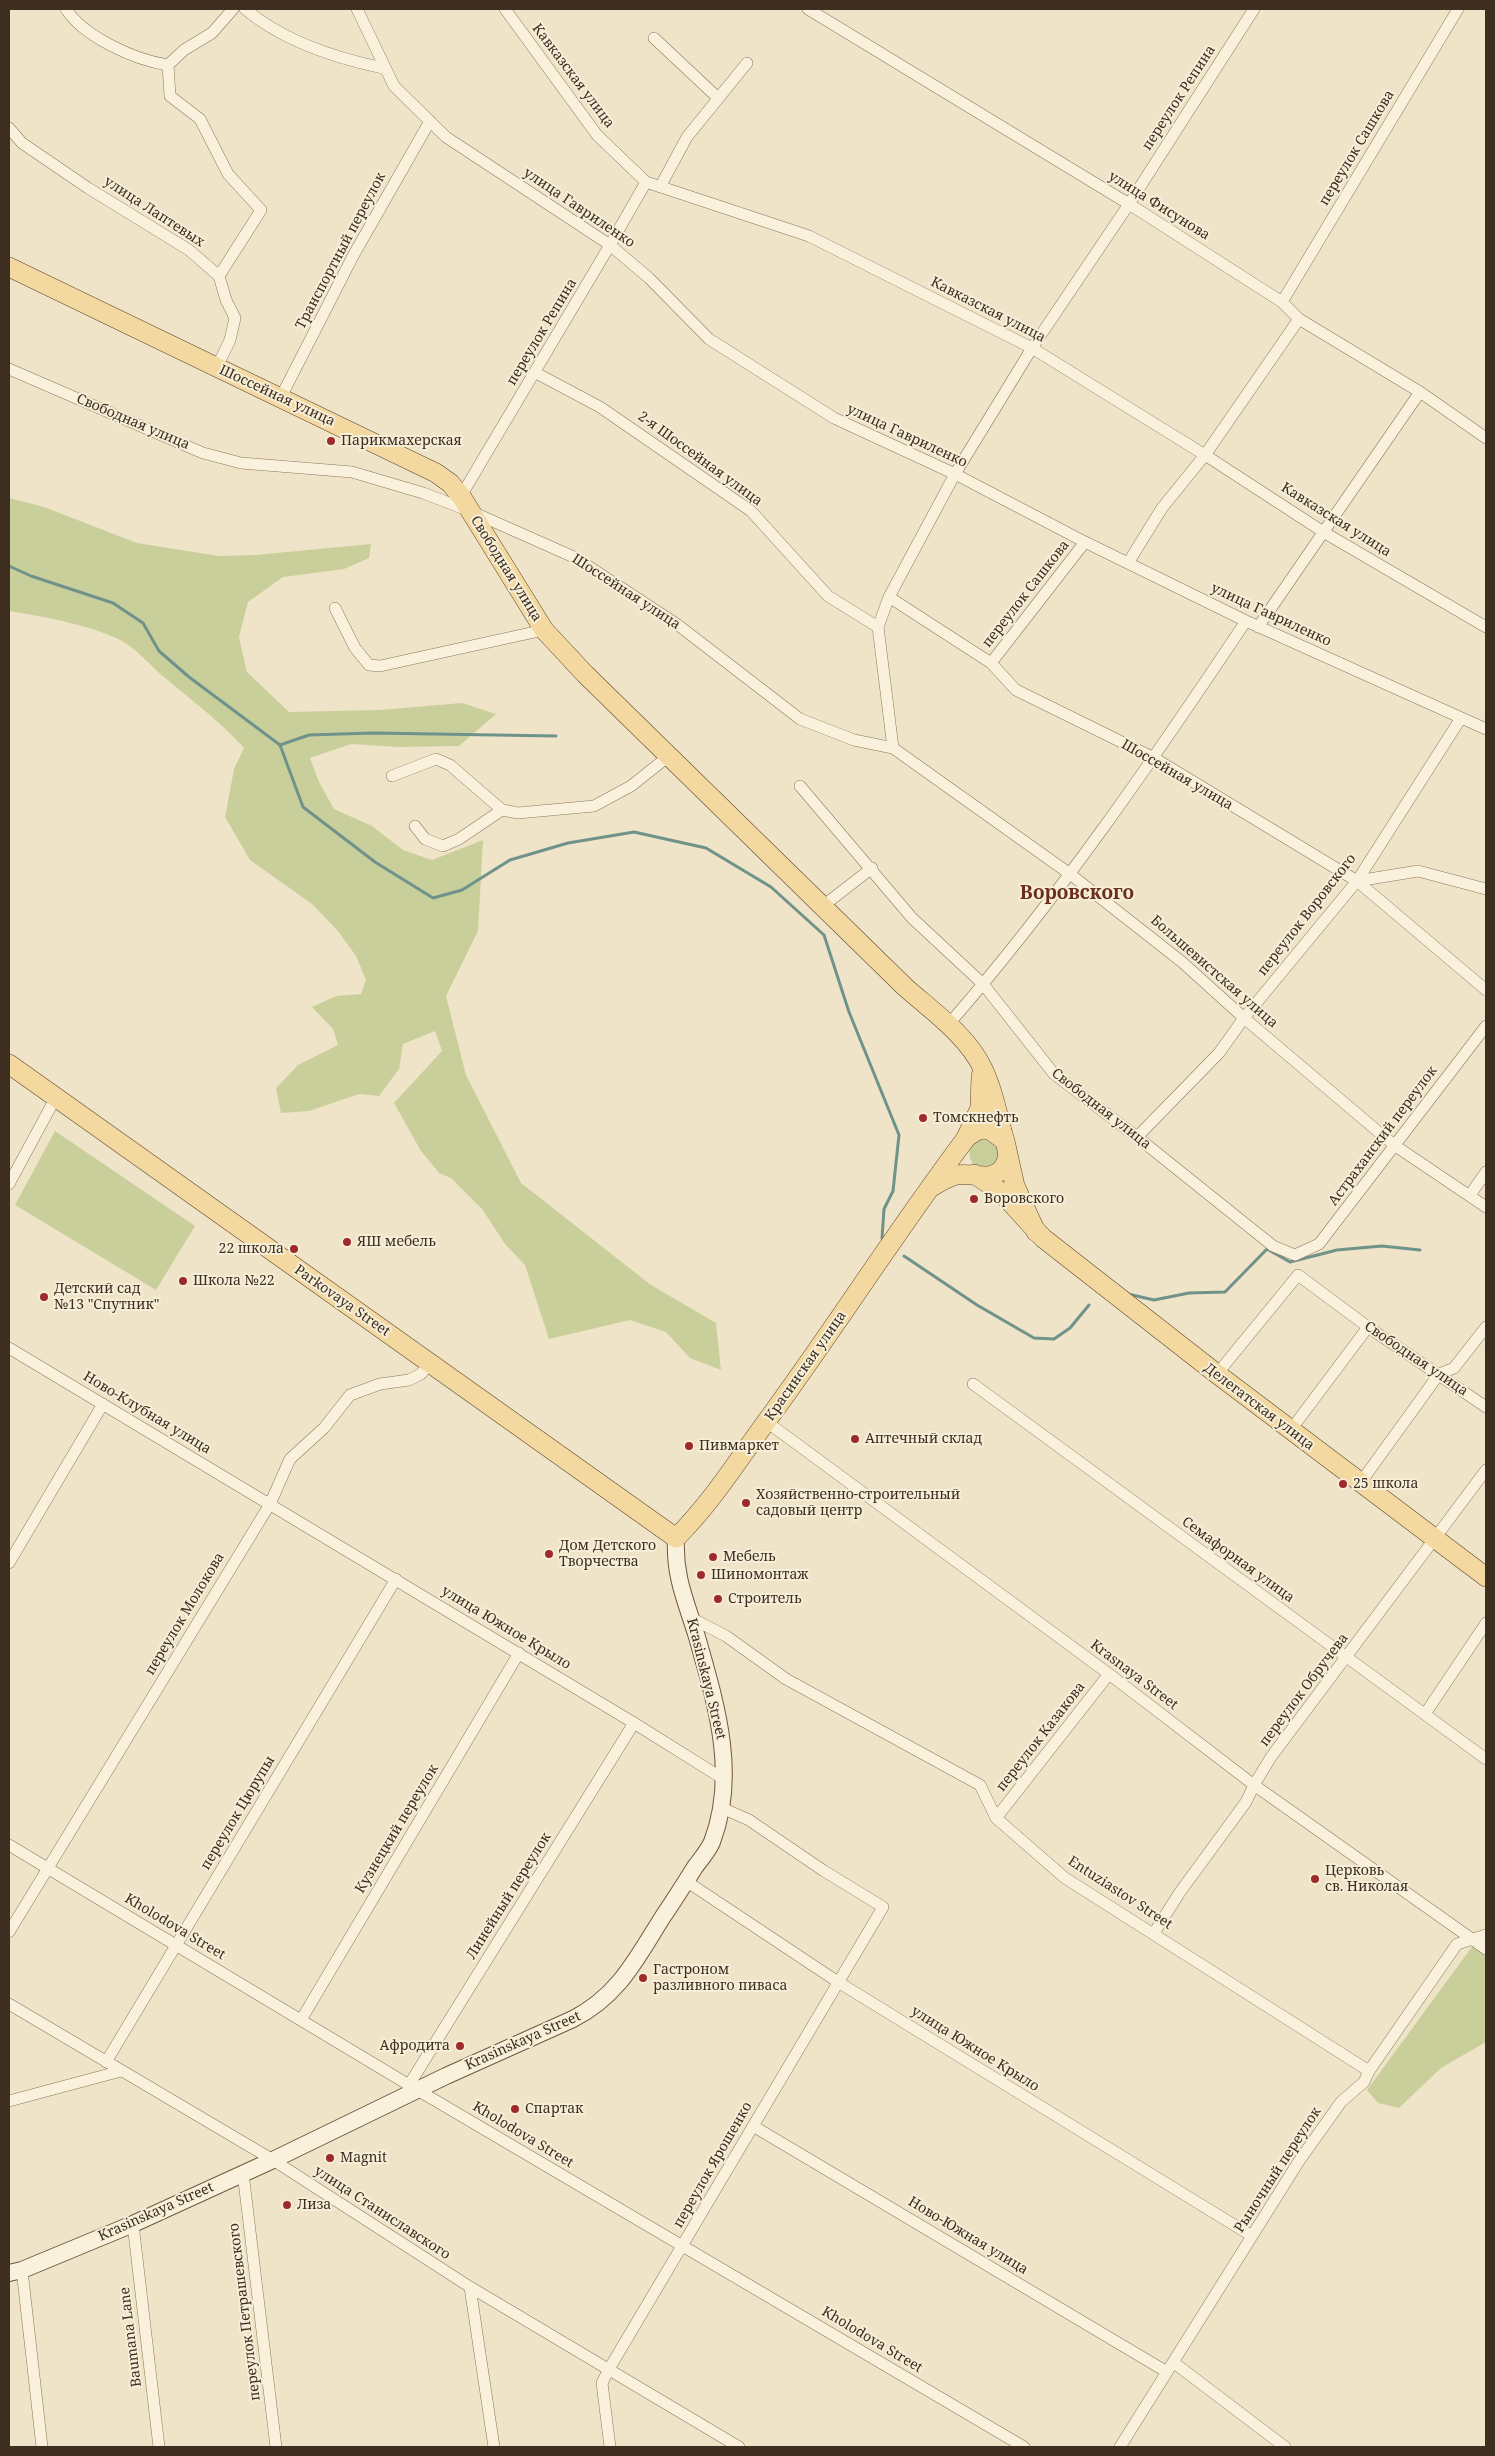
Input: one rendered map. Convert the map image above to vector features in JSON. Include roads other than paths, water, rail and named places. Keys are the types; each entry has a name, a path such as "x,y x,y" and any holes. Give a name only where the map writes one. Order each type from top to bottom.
{"main road":[{"name":"Шоссейная улица","path":"9,267 436,473 450,484 466,504"},
{"name":"Свободная улица","path":"466,504 544,630 585,674 948,1025 976,1056"},
{"name":"Красинская улица","path":"676,1538 704,1509 964,1141 975,1120 982,1098 980,1071 976,1056"},
{"name":"Делегатская улица","path":"976,1056 989,1084 1008,1150 1015,1186 1036,1232"},
{"name":"Parkovaya Street","path":"9,1064 676,1538"},
{"path":"930,1188 951,1176 968,1174 978,1176 991,1176 1001,1170 1007,1159 1008,1150 1001,1136 990,1130 978,1130 964,1141 961,1153 962,1160 968,1170 978,1176"},
{"name":"Делегатская улица","path":"978,1176 1000,1192 1036,1232 1290,1430 1486,1577"},
{"name":"Krasinskaya Street","path":"15,2271 133,2224 273,2160 413,2087 593,2008 619,1985 711,1843 722,1808 725,1780 722,1738 691,1618 679,1585 675,1559 676,1538"}],"street":[{"path":"66,9 71,16 103,40 132,56 168,66"},
{"path":"217,367 230,340 235,318 226,300 219,276 261,210 228,174 200,118 170,96 168,66 184,50 212,33 233,9"},
{"path":"245,9 264,25 310,45 355,62 383,68"},
{"name":"улица Гавриленко","path":"357,9 383,68 394,86 446,137 610,246 649,278 709,339 834,418 955,474 1085,542 1258,627 1486,729"},
{"name":"Кавказская улица","path":"504,9 597,135 646,182 809,236 1032,348 1205,455 1325,533 1486,627"},
{"name":"улица Фисунова","path":"808,9 1129,204 1282,302 1299,319 1420,392 1486,438"},
{"name":"переулок Репина","path":"878,627 888,597 955,474 1032,348 1129,204 1254,9"},
{"name":"переулок Сашкова","path":"1282,302 1458,9"},
{"path":"654,38 718,98"},
{"path":"660,187 687,137 747,63"},
{"name":"Транспортный переулок","path":"281,397 354,256 430,121"},
{"name":"улица Лаптевых","path":"9,128 22,144 88,188 189,250 219,276"},
{"name":"переулок Репина","path":"466,504 536,372 646,182"},
{"path":"1128,563 1162,508 1205,455 1299,319"},
{"name":"Свободная улица","path":"9,369 203,453 241,463 352,472 466,504"},
{"name":"2-я Шоссейная улица","path":"536,372 624,422 751,511 828,596 878,627"},
{"path":"1258,627 1325,533 1420,392"},
{"name":"Шоссейная улица","path":"466,504 576,558 678,625 800,719 854,740 893,748"},
{"name":"переулок Сашкова","path":"991,663 1085,542"},
{"name":"Шоссейная улица","path":"888,597 991,663 1016,690 1154,758 1357,881 1486,990"},
{"path":"335,608 355,648 369,664 380,666 544,630"},
{"path":"948,1025 984,984 1070,874 1154,758 1246,621"},
{"path":"878,627 893,748"},
{"name":"переулок Воровского","path":"1137,1137 1219,1053 1244,1018 1357,881 1462,718"},
{"name":"Большевистская улица","path":"893,748 1070,874 1182,962 1244,1018 1394,1146 1470,1194 1486,1207"},
{"path":"392,776 436,758 450,766 502,810 518,813 594,806 631,786 670,755"},
{"name":"Свободная улица","path":"800,786 872,868 912,918 984,984 1054,1074 1137,1137 1273,1246 1295,1255"},
{"path":"415,826 425,839 444,846 459,839 502,810"},
{"path":"823,906 872,868"},
{"path":"1357,881 1418,871 1486,889"},
{"name":"Астраханский переулок","path":"1295,1255 1319,1244 1486,1026"},
{"path":"9,1184 56,1097"},
{"path":"1470,1194 1486,1172"},
{"name":"Свободная улица","path":"1217,1374 1298,1275 1368,1327 1486,1408"},
{"path":"1290,1430 1368,1327"},
{"path":"1361,1482 1439,1374 1454,1368 1486,1327"},
{"name":"Ново-Клубная улица","path":"9,1348 270,1504"},
{"name":"переулок Молокова","path":"9,1932 270,1504 290,1458 324,1428 350,1395 380,1384 409,1380 421,1374 430,1363"},
{"name":"Семафорная улица","path":"973,1384 1486,1759"},
{"path":"9,1563 103,1404"},
{"name":"Krasnaya Street","path":"766,1422 1109,1674 1254,1785 1474,1938 1486,1949"},
{"name":"переулок Обручева","path":"1154,1933 1180,1892 1246,1802 1271,1757 1486,1470"},
{"name":"улица Южное Крыло","path":"270,1504 634,1722 725,1780"},
{"name":"переулок Цюрупы","path":"106,2062 396,1580"},
{"name":"Entuziastov Street","path":"691,1618 726,1636 786,1679 980,1785 996,1818 1065,1878 1369,2071"},
{"path":"1425,1714 1486,1624"},
{"name":"Кузнецкий переулок","path":"301,2020 518,1653"},
{"name":"переулок Казакова","path":"996,1818 1109,1674"},
{"name":"Линейный переулок","path":"413,2087 634,1722"},
{"name":"переулок Ярошенко","path":"610,2447 602,2383 608,2369 683,2247 883,1907 824,1871 749,1820 722,1808"},
{"name":"Kholodova Street","path":"9,1845 413,2087 1024,2447"},
{"name":"улица Южное Крыло","path":"686,1881 838,1982 1252,2236"},
{"name":"Рыночный переулок","path":"1120,2447 1299,2161 1342,2102 1364,2082 1369,2071 1457,1944 1486,1934"},
{"name":"улица Станиславского","path":"9,2004 273,2160 470,2287 608,2369 727,2443 739,2447"},
{"path":"9,2101 121,2071"},
{"name":"Ново-Южная улица","path":"754,2126 1170,2367 1285,2447"},
{"name":"переулок Петрашевского","path":"243,2173 276,2447"},
{"name":"Baumana Lane","path":"133,2224 159,2447"},
{"path":"15,2271 42,2447"},
{"path":"470,2287 494,2447"}],"waterway":[{"path":"9,566 31,576 113,603 143,623 159,651 189,677 280,745 309,735 373,733 556,736"},
{"path":"280,745 303,807 375,862 433,898 462,890 510,860 568,843 634,832 706,848 771,887 824,935 849,1012 899,1135 893,1191 884,1209 882,1238"},
{"path":"1128,1294 1154,1300 1189,1293 1225,1292 1267,1249 1290,1262 1337,1250 1382,1246 1420,1250"},
{"path":"904,1256 977,1305 1034,1338 1054,1339 1070,1328 1089,1305"}],"place":[{"name":"Парикмахерская","path":"331,441"},
{"name":"Томскнефть","path":"923,1118"},
{"name":"Воровского","path":"974,1199"},
{"name":"ЯШ мебель","path":"347,1242"},
{"name":"22 школа","path":"294,1249"},
{"name":"Школа №22","path":"183,1281"},
{"name":"Детский сад №13 \"Спутник\"","path":"44,1297"},
{"name":"Аптечный склад","path":"855,1439"},
{"name":"Пивмаркет","path":"689,1446"},
{"name":"25 школа","path":"1343,1484"},
{"name":"Хозяйственно-строительный садовый центр","path":"746,1503"},
{"name":"Дом Детского Творчества","path":"549,1554"},
{"name":"Мебель","path":"713,1557"},
{"name":"Шиномонтаж","path":"701,1575"},
{"name":"Строитель","path":"718,1599"},
{"name":"Церковь св. Николая","path":"1315,1879"},
{"name":"Гастроном разливного пиваса","path":"643,1978"},
{"name":"Афродита","path":"460,2046"},
{"name":"Спартак","path":"515,2109"},
{"name":"Magnit","path":"330,2158"},
{"name":"Лиза","path":"287,2205"}],"district":[{"name":"Воровского","path":"1077,894"}]}
